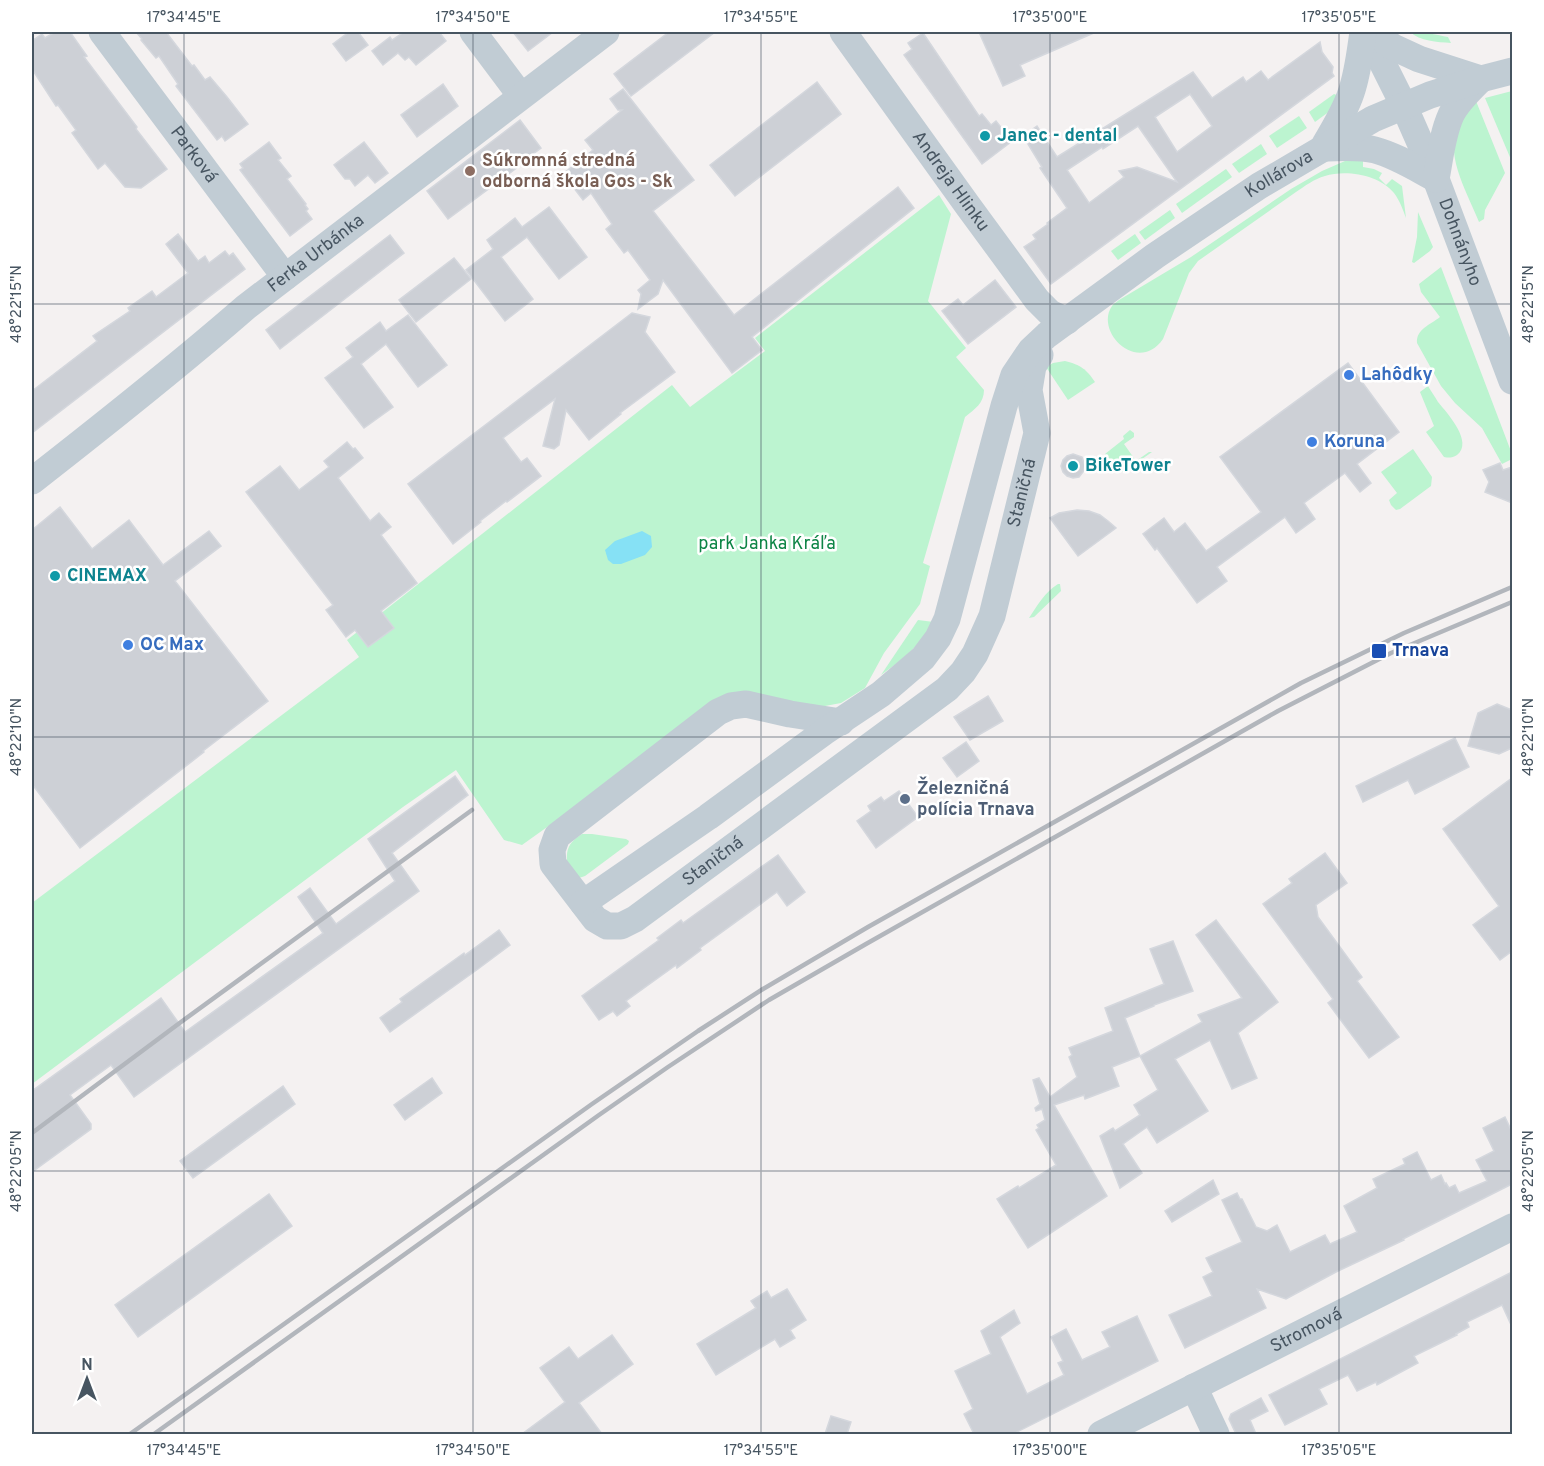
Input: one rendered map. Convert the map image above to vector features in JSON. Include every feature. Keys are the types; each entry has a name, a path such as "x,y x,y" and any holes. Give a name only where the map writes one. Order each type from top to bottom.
{"street":[{"name":"Parková","path":"102,32 285,278"},
{"path":"473,32 521,96"},
{"name":"Ferka Urbánka","path":"32,481 136,401 246,307 606,32"},
{"name":"Andreja Hlinku","path":"843,32 1037,300 1050,313 1067,321"},
{"path":"1365,32 1352,91 1344,111 1323,148 1375,150 1436,179 1444,134 1451,114 1466,93 1481,79 1393,48 1372,32"},
{"name":"Dohnányho","path":"1365,32 1404,105 1436,179 1512,381"},
{"name":"Kollárova","path":"1067,321 1155,256 1259,186 1362,124 1430,95 1512,71"},
{"path":"583,903 881,694 923,658 938,638 947,619 1014,375 1031,350 1067,321"},
{"name":"Staničná","path":"841,722 746,704 731,706 718,712 557,836 552,850 553,864 595,919 607,926 621,926 635,919 947,689 963,672 975,654 992,616 1037,434 1029,390 1033,366 1067,321"},
{"name":"Stromová","path":"1101,1434 1512,1227"},
{"path":"1194,1387 1216,1434"}],"green space":[{"path":"1410,32 1448,37 1451,43 1424,39"},
{"path":"1512,91 1512,162 1485,98"},
{"path":"1334,94 1339,96 1330,111 1315,122 1309,112"},
{"path":"1476,101 1505,173 1485,210 1484,219 1479,222 1460,176 1454,152 1457,129"},
{"path":"1299,116 1307,128 1277,148 1269,136"},
{"path":"1261,144 1267,154 1239,173 1232,164"},
{"path":"1363,158 1363,167 1382,173 1379,178 1386,185 1392,179 1402,186 1406,218 1394,193 1372,178 1343,173 1321,177 1198,261 1189,273 1163,339 1153,349 1142,353 1131,351 1121,346 1114,337 1109,327 1108,316 1112,306 1119,300 1191,257 1291,189 1345,161"},
{"path":"1226,169 1232,177 1182,213 1176,204"},
{"name":"park Janka Kráľa","path":"939,195 951,214 928,301 966,348 956,357 984,390 984,395 978,405 965,417 923,563 930,566 920,604 884,653 865,688 841,703 809,709 718,705 522,845 504,840 456,770 403,807 32,1084 32,903 359,657 347,640 672,385 690,407 765,351 755,338"},
{"path":"1170,210 1175,218 1145,240 1139,232"},
{"path":"1418,212 1433,247 1414,263 1412,262 1417,237"},
{"path":"1135,234 1141,243 1118,260 1111,251"},
{"path":"1441,267 1512,454 1512,459 1502,464 1482,428 1455,403 1441,386 1417,343 1421,331 1440,317 1421,292 1419,284"},
{"path":"1065,361 1083,368 1095,382 1068,400 1046,367"},
{"path":"1428,386 1461,435 1461,449 1454,457 1444,457 1426,432 1434,426 1420,392"},
{"path":"1130,430 1134,433 1134,437 1124,444 1136,461 1152,452 1125,471 1118,471 1105,454 1124,439 1123,436"},
{"path":"1413,449 1432,477 1431,486 1396,510 1389,500 1397,493 1381,472"},
{"path":"1060,584 1061,591 1034,617 1029,618 1045,595"},
{"path":"918,620 934,622 910,652 881,675"},
{"path":"582,834 629,841 585,876 579,878 568,869 567,858 570,845"}],"water":[{"path":"642,531 651,536 652,547 645,555 621,564 613,564 608,560 605,550 615,541"}],"building":[{"path":"55,32 70,32 87,56 84,57 167,169 141,188 125,187 105,163 98,169 72,133 76,130 58,105 56,106 32,69 32,41 42,34 45,38"},
{"path":"136,32 166,32 192,66 194,65 205,80 210,77 248,124 225,141 222,136 217,140 176,86 178,84 159,56 156,58"},
{"path":"349,32 358,32 368,45 346,61 333,44"},
{"path":"404,32 439,32 446,41 416,65 409,57 405,60 398,53 383,65 372,51 390,37 392,40"},
{"path":"513,32 553,32 528,51"},
{"path":"669,32 715,32 631,96 614,74"},
{"path":"979,32 1096,32 1020,65 1025,76 1003,86"},
{"path":"923,33 979,116 982,114 991,125 996,121 1012,141 982,164 904,55 912,49 908,43"},
{"path":"1320,42 1322,52 1333,67 1334,76 1051,284 1024,247 1036,239 1033,235 1067,208 1040,168 1042,167 1023,136 1037,126 1057,157 1193,72 1212,98 1243,77 1246,82 1261,71 1268,80","holes":["1190,94 1212,126 1177,152 1155,117","1138,126 1177,182 1137,167 1119,171 1124,177 1089,203 1067,170"]},
{"path":"817,82 841,114 735,196 710,165"},
{"path":"443,84 458,106 417,137 401,115"},
{"path":"623,89 694,180 653,211 734,315 898,187 914,208 752,337 762,350 732,373 663,280 658,294 638,309 641,294 638,290 650,280 628,250 624,253 606,229 612,224 591,193 583,200 563,174 593,150 585,140 622,110 618,110 610,99"},
{"path":"520,120 541,148 448,219 427,191"},
{"path":"269,142 281,158 278,160 291,176 287,179 306,204 308,209 306,211 312,219 290,236 240,170 243,168 240,164"},
{"path":"364,142 388,173 375,183 368,175 355,186 350,179 345,179 334,165"},
{"path":"549,207 587,257 559,279 527,237 501,257 533,299 505,321 466,270 493,249 487,240 515,218 522,227"},
{"path":"178,234 198,261 205,256 209,263 225,251 229,256 233,253 245,269 32,433 32,391 97,341 93,336 130,311 128,308 152,291 156,297 188,273 166,244"},
{"path":"390,235 404,253 280,349 266,330"},
{"path":"454,258 471,279 416,322 399,300"},
{"path":"995,280 1016,307 968,344 942,311 958,299 963,305"},
{"path":"632,313 650,317 645,332 675,372 620,413 589,440 566,410 559,445 554,449 543,446 555,399 503,438 521,462 527,458 541,476 453,544 408,484"},
{"path":"408,315 447,365 418,387 386,344 361,364 393,407 364,428 325,378 353,357 346,348 380,322 386,331"},
{"path":"1348,363 1399,432 1357,464 1371,483 1360,492 1345,473 1304,503 1315,519 1296,533 1285,517 1217,567 1227,581 1197,603 1157,548 1155,550 1143,534 1164,518 1174,532 1185,523 1206,551 1261,512 1220,457"},
{"path":"347,442 363,458 338,478 370,521 379,513 391,527 381,535 417,583 381,611 394,628 368,647 355,630 346,637 326,610 333,605 246,492 280,466 299,490 329,467 324,461"},
{"name":"BikeTower","path":"1073,454 1082,457 1085,466 1079,477 1073,478 1063,472 1061,466 1067,456"},
{"path":"1500,463 1503,470 1512,467 1512,503 1485,492 1489,482 1483,470"},
{"name":"OC Max","path":"60,507 92,549 129,520 163,565 209,531 221,546 175,581 268,701 80,848 32,784 32,530"},
{"path":"1077,510 1100,515 1116,528 1078,556 1050,518 1059,513"},
{"path":"988,696 1003,721 970,740 954,717"},
{"path":"1497,704 1512,710 1512,748 1499,754 1468,746 1478,713"},
{"path":"1455,738 1469,767 1415,794 1408,780 1363,802 1356,786"},
{"path":"966,742 979,761 957,777 943,758"},
{"path":"455,776 468,795 392,853 419,891 134,1097 111,1065 70,1095 91,1124 91,1129 32,1172 32,1091 161,998 185,1032 323,933 298,897 310,888 336,924 395,881 368,839"},
{"path":"1512,778 1512,951 1500,960 1473,925 1499,906 1443,829"},
{"path":"899,791 918,817 876,848 857,821 871,811 868,806 881,797 884,801"},
{"path":"1325,853 1347,883 1316,905 1318,917 1362,977 1357,981 1399,1037 1369,1058 1328,1003 1333,999 1263,904 1292,883 1289,879"},
{"path":"778,855 805,892 787,906 777,892 700,948 701,950 677,968 676,965 626,1001 630,1006 617,1016 613,1011 599,1020 582,996 659,940 657,938 681,920 683,923"},
{"path":"1216,920 1278,1002 1238,1033 1257,1078 1232,1089 1210,1040 1175,1059 1208,1111 1157,1143 1147,1127 1123,1144 1142,1173 1120,1188 1100,1136 1113,1128 1115,1131 1140,1115 1134,1105 1158,1090 1140,1056 1202,1022 1198,1015 1242,998 1196,935"},
{"path":"499,930 510,945 390,1032 380,1018 402,1002 400,999"},
{"path":"1173,941 1193,991 1125,1018 1140,1056 1112,1067 1119,1086 1085,1099 1084,1095 1054,1105 1107,1196 1028,1248 997,1199 1056,1165 1036,1130 1039,1128 1037,1125 1045,1120 1042,1109 1036,1111 1035,1108 1040,1104 1033,1080 1039,1078 1050,1097 1077,1077 1069,1057 1072,1055 1069,1048 1113,1031 1105,1008 1164,984 1150,949"},
{"path":"432,1078 442,1093 405,1120 394,1105"},
{"path":"283,1086 295,1104 193,1178 180,1161"},
{"path":"1505,1117 1512,1132 1512,1184 1286,1299 1257,1289 1266,1308 1185,1348 1169,1315 1212,1296 1203,1277 1213,1272 1206,1258 1242,1242 1222,1200 1237,1193 1256,1227 1267,1231 1277,1225 1290,1252 1325,1235 1330,1244 1357,1232 1344,1206 1377,1188 1373,1179 1405,1164 1403,1159 1417,1152 1431,1180 1441,1175 1449,1188 1455,1185 1459,1193 1487,1181 1476,1160 1494,1151 1483,1128"},
{"path":"1213,1180 1219,1194 1172,1222 1165,1211"},
{"path":"269,1194 292,1226 138,1337 115,1305"},
{"path":"1512,1272 1512,1327 1502,1305 1467,1322 1469,1327 1457,1335 1414,1356 1418,1363 1377,1385 1376,1382 1357,1391 1348,1375 1319,1389 1327,1404 1285,1425 1269,1395"},
{"path":"787,1289 806,1320 790,1330 795,1338 780,1347 775,1339 716,1375 697,1344 756,1308 751,1301 767,1291 771,1298"},
{"path":"1014,1310 1020,1323 1000,1337 1027,1394 1064,1375 1058,1363 1063,1361 1051,1337 1066,1329 1082,1360 1110,1347 1102,1332 1137,1316 1158,1361 1013,1434 974,1434 964,1414 973,1409 955,1371 991,1354 981,1331"},
{"path":"612,1335 633,1364 579,1403 602,1434 522,1434 565,1402 540,1368 569,1347 578,1359"},
{"path":"1261,1398 1268,1411 1250,1420 1256,1434 1236,1434 1229,1419 1231,1414"},
{"path":"831,1416 851,1422 847,1434 825,1434"}],"railway":[{"path":"130,1434 592,1104 763,989 868,927 1301,683 1404,633 1512,587"},
{"path":"154,1434 599,1115 769,1000 1278,711 1391,653 1512,602"},
{"path":"32,1133 472,810"}],"place":[{"name":"Janec - dental","path":"985,136"},
{"name":"Súkromná stredná odborná škola Gos - Sk","path":"470,171"},
{"name":"Lahôdky","path":"1349,375"},
{"name":"Koruna","path":"1312,442"},
{"name":"BikeTower","path":"1073,466"},
{"name":"CINEMAX","path":"55,576"},
{"name":"OC Max","path":"128,645"},
{"name":"Trnava","path":"1379,651"},
{"name":"Železničná polícia Trnava","path":"905,799"}]}
